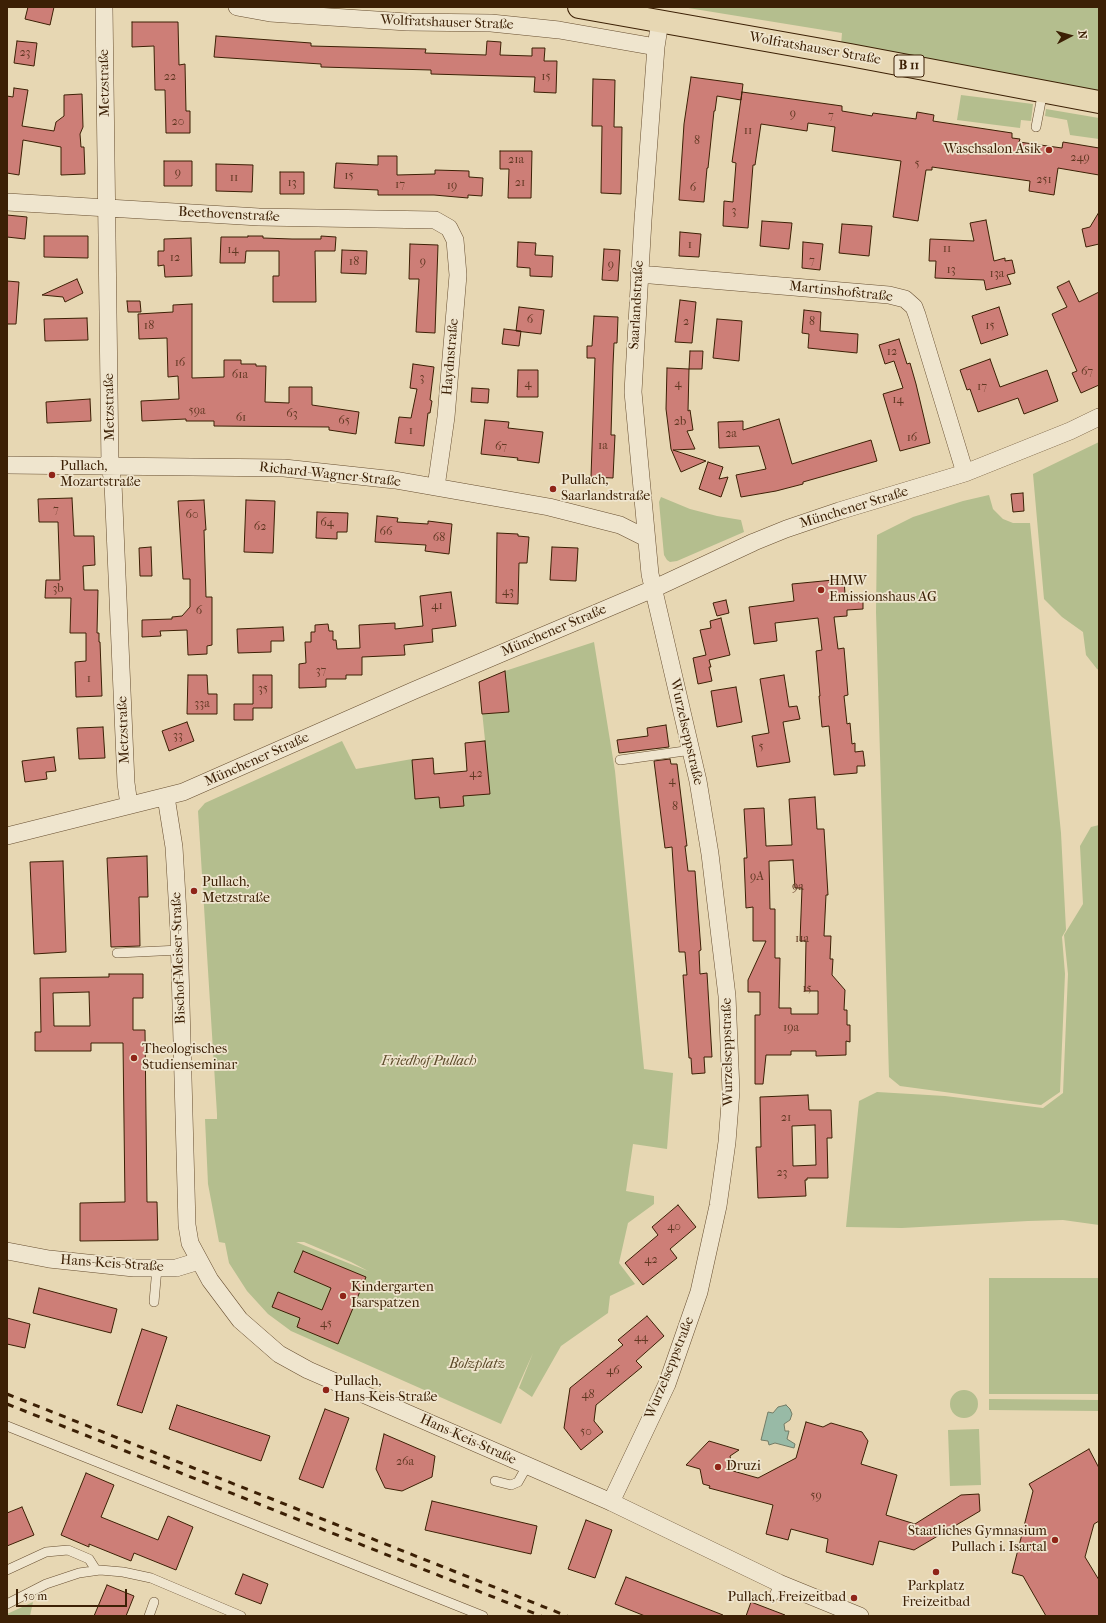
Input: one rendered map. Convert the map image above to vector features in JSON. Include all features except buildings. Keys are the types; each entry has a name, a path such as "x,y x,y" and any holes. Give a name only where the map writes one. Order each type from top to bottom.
{"main road":[{"name":"Wolfratshauser Straße","path":"579,7 649,15 1099,102"}],"street":[{"name":"Metzstraße","path":"104,7 110,466 113,483 126,775 129,805"},
{"name":"Wolfratshauser Straße","path":"237,7 270,13 407,22 491,23 559,30 656,47"},
{"name":"Saarlandstraße","path":"649,15 656,47 639,274 633,392 646,538 653,589"},
{"name":"Beethovenstraße","path":"7,202 259,217 435,220 449,228"},
{"name":"Haydnstraße","path":"436,487 446,417 458,275 455,240 449,228"},
{"name":"Martinshofstraße","path":"639,274 889,295 905,299 914,307 917,315 965,473"},
{"name":"Münchener Straße","path":"7,836 166,797 206,782 416,690 653,589 754,542 786,529 965,473 1070,431 1099,417"},
{"name":"Richard-Wagner-Straße","path":"7,466 284,468 395,480 558,510 620,525 646,538"},
{"name":"Wurzelseppstraße","path":"611,1502 666,1384 699,1292 718,1206 727,1142 731,1091 727,996 710,854 692,750 653,589"},
{"name":"Bischof-Meiser-Straße","path":"166,797 174,847 180,950 187,1225 190,1242 199,1261"},
{"name":"Hans-Keis-Straße","path":"7,1251 49,1259 134,1268 176,1268 199,1261 210,1280 240,1320 287,1359 377,1401 611,1502 776,1589 860,1616"}],"lane":[{"path":"1036,127 1043,91"},
{"path":"620,760 692,750"},
{"path":"117,953 180,950"},
{"path":"154,1302 157,1268"},
{"path":"7,1426 483,1616"},
{"path":"495,1481 511,1485 518,1482 527,1466"},
{"path":"7,1570 46,1552 68,1550 89,1560 96,1570"},
{"path":"7,1604 46,1584 79,1573 96,1570 123,1572 151,1578 242,1616"},
{"path":"149,1616 154,1602"}],"green space":[{"path":"682,7 1099,7 1099,93 841,45 842,33"},
{"path":"961,95 1033,104 1031,121 1021,120 1020,128 957,120"},
{"path":"1046,109 1099,118 1099,139 1070,135 1067,120 1045,116"},
{"path":"1099,442 1099,670 1086,655 1083,632 1062,617 1044,599 1033,474"},
{"path":"989,495 993,509 1003,519 1013,523 1030,523 1061,833 1066,930 1062,937 1065,974 1060,1092 1041,1105 900,1086 889,1077 876,612 877,535 913,517 963,501"},
{"path":"661,497 690,509 741,520 744,532 677,561 670,562 664,555 659,502"},
{"name":"Friedhof Pullach","path":"594,642 615,771 644,1069 673,1073 667,1149 633,1144 626,1191 654,1196 654,1204 628,1223 619,1263 635,1284 610,1296 608,1313 561,1346 532,1397 519,1388 533,1353 501,1424 291,1331 268,1314 247,1291 229,1263 225,1243 219,1242 208,1184 205,1119 217,1119 217,1114 198,811 205,803 342,741 356,769 412,759 433,758 435,776 467,774 465,743 485,740 479,682 505,671","holes":["296,1242 304,1242 351,1262 368,1271"]},
{"path":"1099,825 1099,1225 1063,1220 902,1228 846,1227 859,1101 877,1092 945,1096 1043,1108 1063,1093 1068,974 1064,935 1083,904 1080,846 1091,827"},
{"path":"989,1278 1099,1278 1099,1394 989,1394"},
{"path":"964,1390 974,1394 978,1404 974,1414 964,1418 954,1414 950,1404 954,1394"},
{"path":"989,1399 1099,1400 1099,1411 989,1410"},
{"path":"979,1429 981,1485 950,1486 948,1430"},
{"path":"33,1602 30,1616 7,1616 7,1614"}],"shaded area":[{"path":"786,1405 792,1414 790,1420 784,1424 785,1431 789,1431 787,1439 795,1444 794,1448 775,1443 769,1445 768,1441 761,1440 768,1412 773,1413 778,1407"}],"railway":[{"path":"7,1394 567,1616"},
{"path":"7,1404 541,1616"}],"place":[{"name":"Waschsalon Asik","path":"1049,150"},
{"name":"Pullach, Mozartstraße","path":"52,475"},
{"name":"Pullach, Saarlandstraße","path":"553,489"},
{"name":"HMW Emissionshaus AG","path":"821,590"},
{"name":"Pullach, Metzstraße","path":"194,891"},
{"name":"Theologisches Studienseminar","path":"134,1058"},
{"name":"Kindergarten Isarspatzen","path":"343,1296"},
{"name":"Pullach, Hans-Keis-Straße","path":"326,1390"},
{"name":"Druzi","path":"718,1467"},
{"name":"Staatliches Gymnasium Pullach i. Isartal","path":"1055,1540"},
{"name":"Parkplatz Freizeitbad","path":"936,1572"},
{"name":"Pullach, Freizeitbad","path":"854,1598"}],"park label":[{"name":"Bolzplatz","path":"477,1365"}]}
